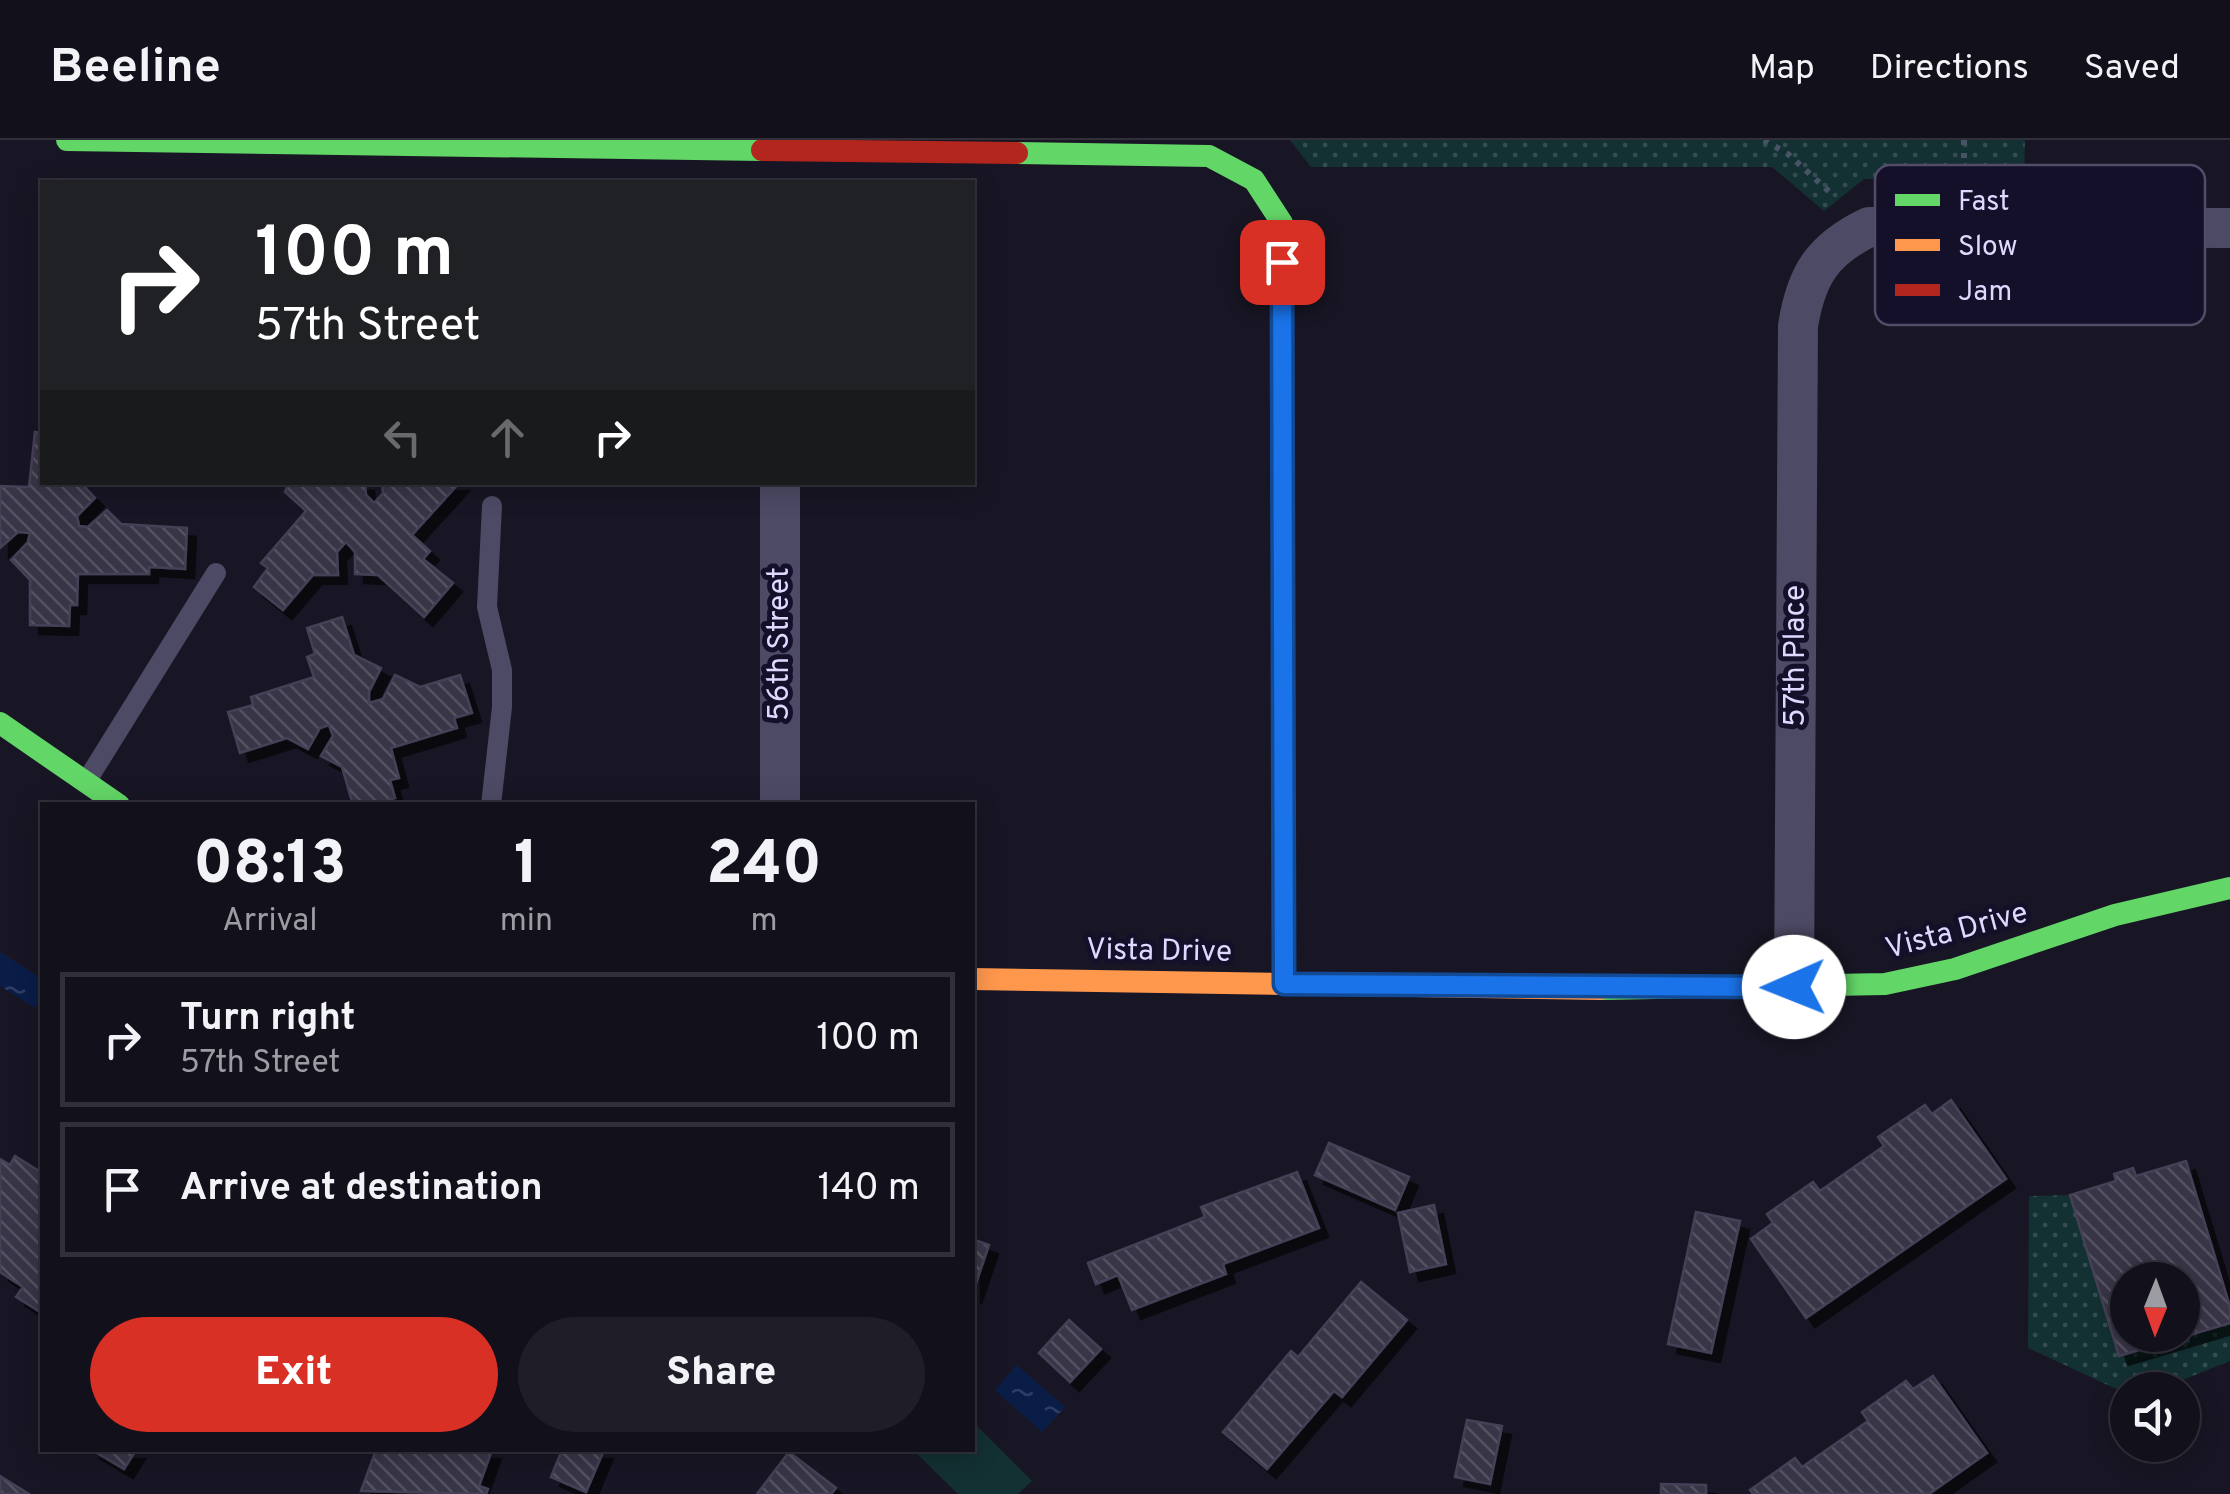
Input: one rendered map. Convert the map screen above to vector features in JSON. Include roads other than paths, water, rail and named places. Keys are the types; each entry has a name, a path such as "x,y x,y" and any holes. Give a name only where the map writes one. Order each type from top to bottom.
{"street":[{"path":"66,140 782,158 1210,156 1240,166 1266,190 1282,223 1284,984"},
{"name":"57th Place","path":"1794,987 1798,326 1804,289 1818,262 1841,240 1875,226"},
{"name":"57th Place","path":"2205,228 2230,228"},
{"name":"56th Street","path":"780,485 780,802"},
{"path":"0,723 114,802"},
{"name":"Vista Drive","path":"975,980 1794,987 1886,984 1956,969 2115,915 2230,888"}],"lane":[{"path":"490,802 502,707 502,670 487,607 492,506"},
{"path":"85,784 216,573"}],"water":[{"path":"0,952 40,978 40,999 35,1008 0,986"},
{"path":"1017,1365 1065,1407 1042,1432 995,1390"}]}
